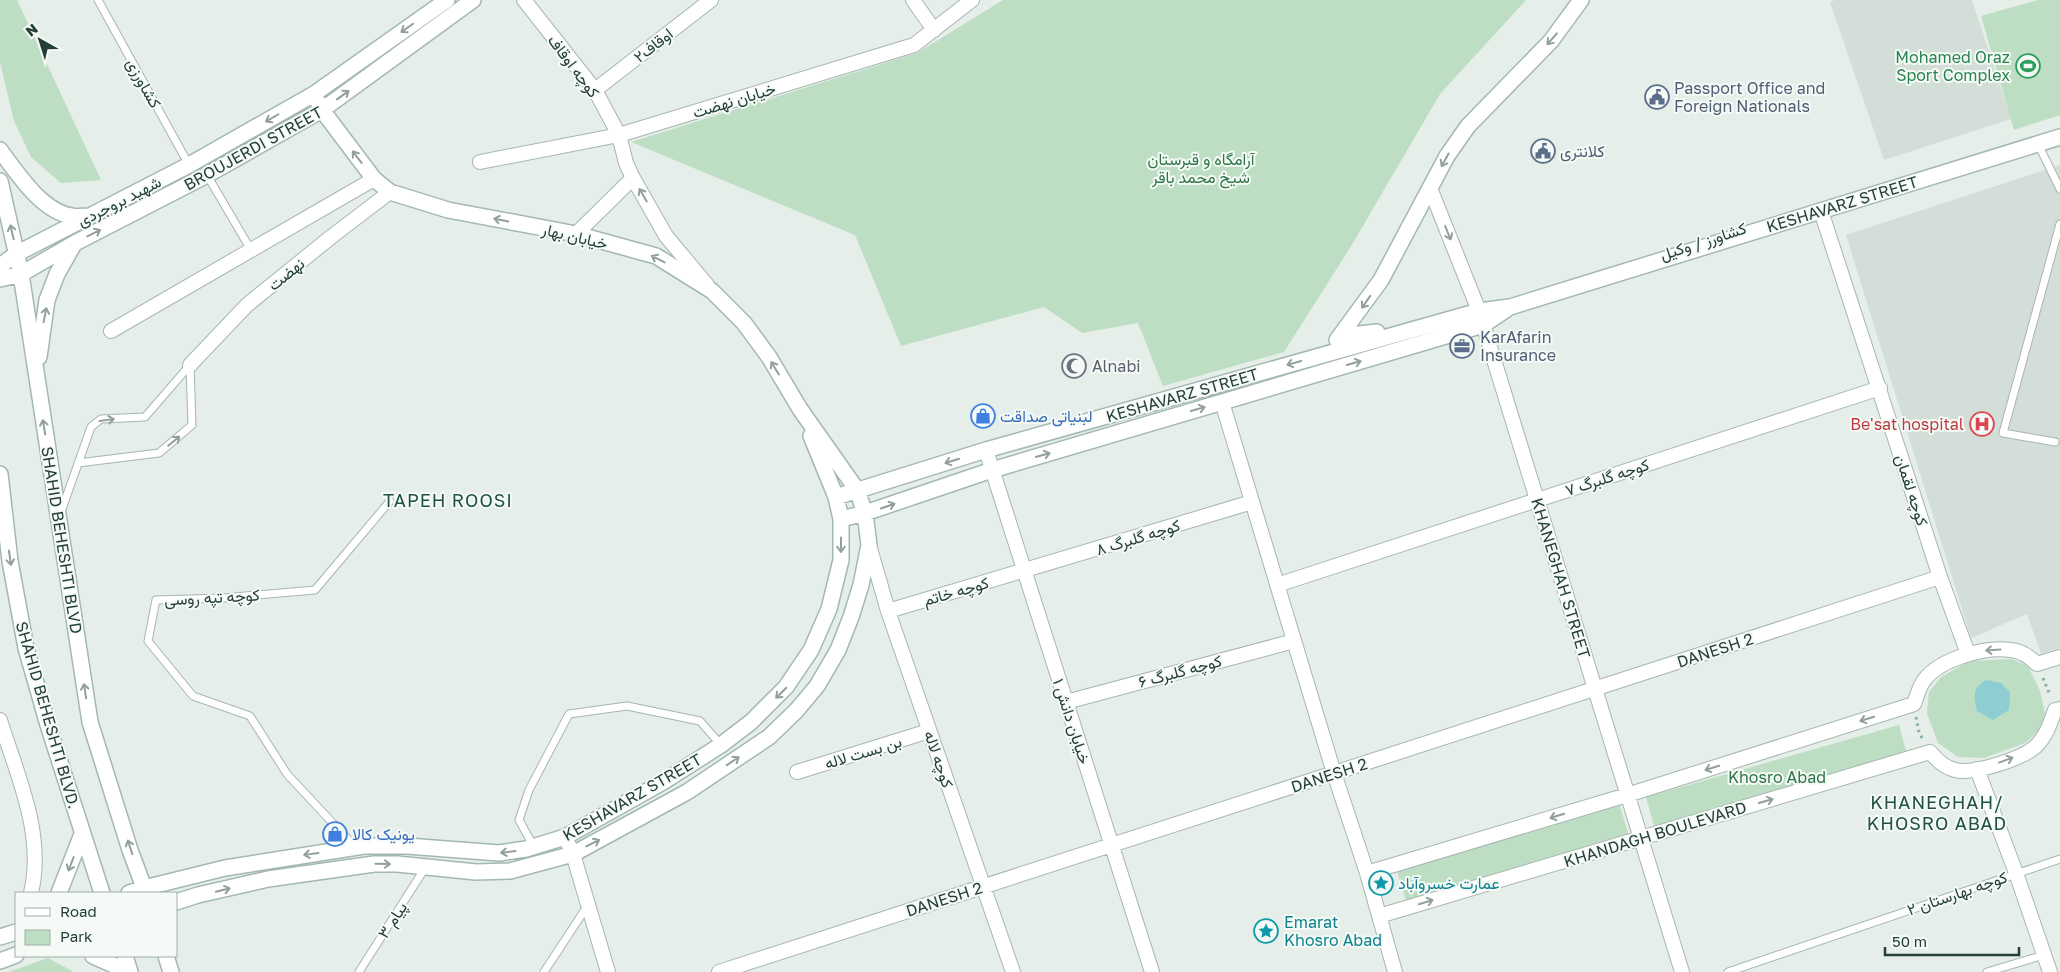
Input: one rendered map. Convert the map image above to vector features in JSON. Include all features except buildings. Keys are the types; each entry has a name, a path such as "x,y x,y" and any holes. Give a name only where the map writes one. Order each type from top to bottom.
{"street":[{"name":"شهید بروجردی","path":"0,266 16,254 189,165 314,94 447,0"},
{"name":"BROUJERDI STREET","path":"0,278 21,274 75,243 207,175 322,110 474,0"},
{"name":"کوچه اوقاف","path":"524,0 595,90 619,136 626,163 633,178 666,236 712,291"},
{"name":"اوقاف۲","path":"595,90 712,0"},
{"path":"913,0 934,30"},
{"name":"خیابان نهضت","path":"480,162 619,136 914,45 972,0"},
{"path":"1317,357 1342,336 1381,280 1447,156 1468,126 1551,41 1581,0"},
{"name":"خیابان بهار","path":"314,94 322,110 374,179 390,192 448,210 576,234 656,256 712,291 744,323 768,357 800,409 857,490"},
{"name":"کشاورز / وکیل","path":"1342,336 1416,328 1480,314 2060,128"},
{"name":"KESHAVARZ STREET","path":"145,890 225,868 356,847 407,846 500,853 534,847 565,837 664,782 721,745 751,722 786,687 811,650 829,609 841,560 841,519 836,497 986,450 1317,357 1510,307 2060,137"},
{"path":"0,150 44,203 56,212 72,216 89,216"},
{"path":"576,234 633,178"},
{"path":"111,331 374,179"},
{"name":"SHAHID BEHESHTI BLVD","path":"0,182 21,274 90,722 145,890"},
{"name":"KHANEGHAH STREET","path":"1430,188 1480,314 1682,972"},
{"name":"نهضت","path":"190,365 247,305 390,192"},
{"name":"کوچه لقمان","path":"1822,211 1940,577 1968,654"},
{"path":"37,381 39,349 48,300 57,274 75,243"},
{"name":"KESHAVARZ STREET","path":"841,519 865,513 992,470 1222,402 1480,314"},
{"name":"کوچه گلبرگ ۷","path":"1277,585 1880,388"},
{"path":"1222,402 1334,773 1367,873 1395,972"},
{"name":"خیابان بهار","path":"800,409 836,497"},
{"name":"خیابان دانش ۱","path":"986,450 1152,972"},
{"name":"SHAHID BEHESHTI BLVD.","path":"0,474 10,561 26,648 48,725 102,892"},
{"name":"KESHAVARZ STREET","path":"178,901 268,879 374,864 476,872 510,871 573,854 687,792 769,737 796,711 817,686 838,650 861,585 869,545 865,513 857,490"},
{"name":"کوچه گلبرگ ۸","path":"1024,571 1252,502"},
{"path":"0,504 6,520"},
{"name":"کوچه لاله","path":"869,545 888,611 1013,972"},
{"name":"کوچه خاتم","path":"888,611 1024,571"},
{"name":"DANESH 2","path":"719,972 1940,577"},
{"name":"کوچه گلبرگ ۶","path":"1066,702 1294,641"},
{"path":"1367,873 1914,704 1924,680 1939,668 1968,654 1992,649 2011,650 2028,656 2037,664 2060,657"},
{"path":"1930,752 1940,764 1956,770 2001,763 2035,747 2048,731 2057,710"},
{"path":"0,720 34,829 35,879 31,892"},
{"name":"بن بست لاله","path":"797,772 929,731"},
{"name":"KHANDAGH BOULEVARD","path":"1379,916 1930,752"},
{"path":"1977,768 2050,972"},
{"path":"59,892 82,834"},
{"path":"565,837 573,854 608,972"},
{"path":"0,937 15,932"},
{"path":"0,961 15,956"},
{"path":"95,957 118,967 122,972"},
{"path":"125,957 130,972"},
{"path":"166,957 171,972"}],"lane":[{"name":"کشاورزی","path":"98,0 189,165"},
{"path":"2038,143 2060,189"},
{"path":"207,175 251,250"},
{"path":"2055,442 2003,433 2060,224"},
{"path":"78,463 159,453 179,437 192,425 190,365"},
{"path":"58,522 91,427 101,420 145,417 190,365"},
{"name":"کوچه تپه روسی","path":"356,847 287,774 250,716 193,696 148,641 156,600 223,598 315,590 390,501"},
{"path":"534,847 519,820 529,790 569,714 627,706 700,721 721,745"},
{"name":"کوچه بهارستان ۲","path":"1728,972 2060,858"},
{"name":"پیام ۳","path":"358,972 425,867"},
{"path":"544,972 588,905"},
{"path":"1988,972 2044,955"}],"path":[{"path":"2037,664 2057,710"},
{"path":"1914,704 1919,732 1930,752"}],"shaded area":[{"path":"1835,0 1972,0 2011,119 1884,160 1830,2"},
{"name":"Be'sat hospital","path":"2060,165 2060,648 2041,654 2027,614 1971,638 1846,235"}],"green space":[{"path":"0,0 17,0 101,180 61,183 31,157 14,121 0,62"},
{"name":"آرامگاه و قبرستان شیخ محمد باقر","path":"1003,0 1526,0 1440,94 1350,248 1284,352 1163,386 1138,323 1082,333 1044,307 901,346 855,235 631,142 917,53"},
{"name":"Mohamed Oraz Sport Complex","path":"2038,0 2060,0 2060,115 2014,130 1981,16"},
{"path":"2011,659 2028,666 2040,691 2045,714 2041,729 2025,743 1984,758 1958,757 1938,743 1927,713 1929,692 1941,677 1969,661"},
{"name":"Khosro Abad","path":"1899,725 1908,758 1655,829 1646,797"},
{"path":"1619,803 1629,836 1406,901 1396,868"},
{"path":"48,958 74,972 8,972"}],"water":[{"path":"1986,680 2001,683 2010,692 2009,710 1993,720 1977,711 1976,706 1976,689"}],"place":[{"name":"Mohamed Oraz Sport Complex","path":"2028,66"},
{"name":"Passport Office and Foreign Nationals","path":"1657,97"},
{"name":"کلانتری","path":"1543,151"},
{"name":"KarAfarin Insurance","path":"1462,346"},
{"name":"Alnabi","path":"1074,366"},
{"name":"لبنیاتی ‌صداقت","path":"983,416"},
{"name":"Be'sat hospital","path":"1982,424"},
{"name":"یونیک کالا","path":"335,834"},
{"name":"عمارت خسروآباد","path":"1381,883"},
{"name":"Emarat Khosro Abad","path":"1266,931"}],"district":[{"name":"TAPEH ROOSI","path":"448,501"},
{"name":"KHANEGHAH/ KHOSRO ABAD","path":"1937,813"}]}
